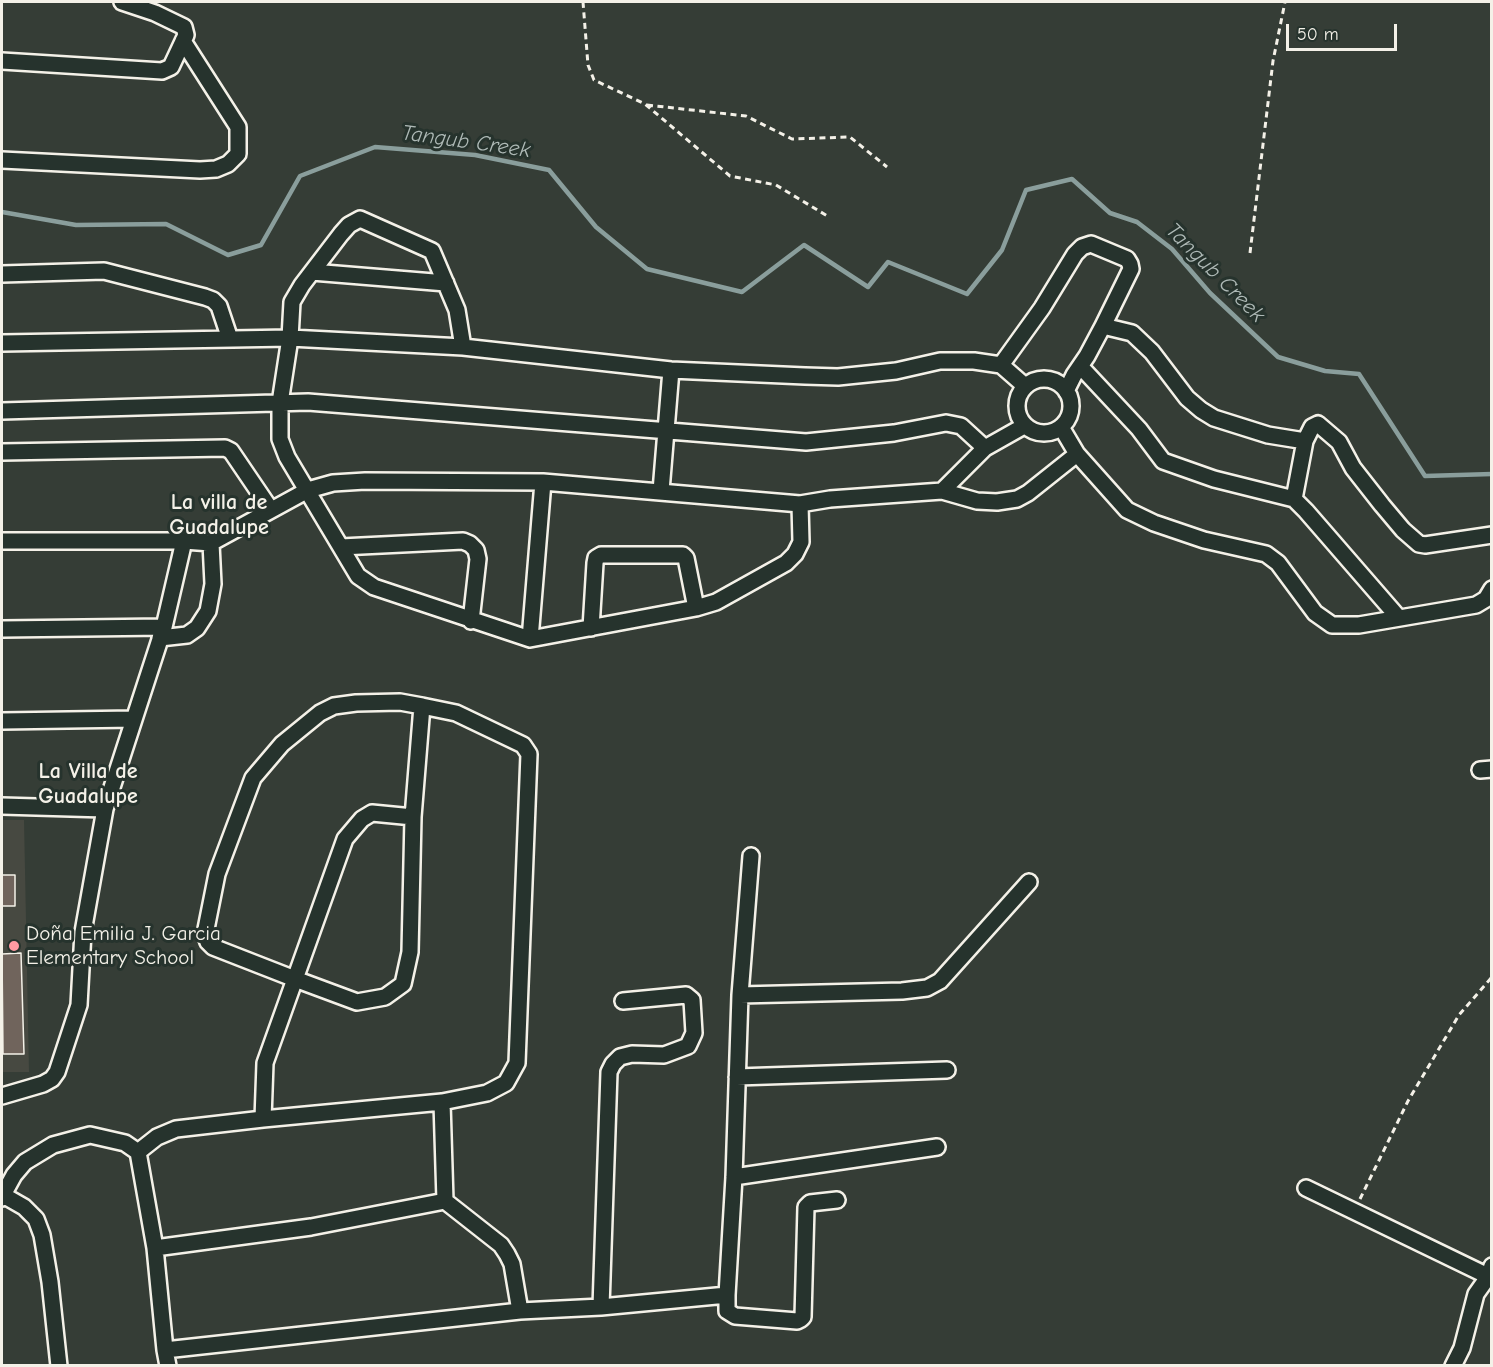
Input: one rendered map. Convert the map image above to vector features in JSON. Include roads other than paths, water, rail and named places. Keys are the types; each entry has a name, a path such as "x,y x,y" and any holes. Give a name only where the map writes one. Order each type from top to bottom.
{"street":[{"path":"2,61 162,71 171,67 186,34 184,27 155,13 122,2"},
{"path":"2,160 200,170 216,169 228,164 238,154 238,127 183,41"},
{"path":"463,347 457,310 432,251 360,219 349,225 292,302 290,338 280,403 280,439 287,457 358,576 366,583 471,621 530,639 591,628 717,602 786,563 801,542 800,504"},
{"path":"1001,365 1042,308 1075,254 1082,247 1091,244 1127,259 1131,269 1103,326 1066,392"},
{"path":"2,274 104,271 206,297 219,306 230,339"},
{"path":"312,272 446,283"},
{"path":"1103,326 1135,335 1152,352 1187,398 1207,414 1244,429 1305,441"},
{"path":"2,343 290,338 463,347 671,370 838,376 897,371 939,361 974,361 1001,365 1025,386"},
{"path":"1081,367 1139,429 1163,461 1214,479 1294,499 1398,617"},
{"path":"661,491 671,370"},
{"path":"1042,379 1052,380 1060,384 1066,392 1071,410 1061,427 1054,432 1038,433 1024,426 1018,416 1016,405 1025,386 1042,379"},
{"path":"2,411 308,402 806,442 894,433 946,423 961,426 985,448"},
{"path":"1294,499 1305,441 1315,424 1318,424 1335,438 1353,468 1382,505 1403,530 1419,544 1491,535"},
{"path":"942,491 985,448 1024,426"},
{"path":"1061,427 1077,454 1127,510 1154,523 1204,540 1266,554 1278,563 1315,613 1329,623 1359,625 1476,605 1486,599 1491,590"},
{"path":"2,452 225,448 231,451 271,510"},
{"path":"2,542 184,541 212,543 308,490 333,483 365,481 543,482 800,504 942,491 977,501 997,502 1017,499 1038,486 1077,454"},
{"path":"530,639 543,482"},
{"path":"2,1096 43,1084 52,1079 57,1072 79,1005 83,932 105,809 162,633 184,541"},
{"path":"341,547 463,541 470,544 476,550 478,559 471,621"},
{"path":"2,629 187,634 197,628 208,611 213,584 212,543"},
{"path":"591,628 595,563 596,558 601,555 683,555 686,558 696,608"},
{"path":"138,1152 157,1137 176,1129 442,1102 487,1093 507,1083 517,1063 529,754 523,745 456,713 422,706 400,702 334,706 320,713 282,744 253,778 217,874 205,934 213,947 357,1002 385,997 403,984 410,952 413,818 422,706"},
{"path":"2,721 134,719"},
{"path":"2,806 105,809"},
{"path":"263,1119 265,1063 345,839 362,819 372,813 413,818"},
{"path":"751,856 740,995 728,1311 735,1316 797,1321 803,1317 807,1207 810,1203 837,1200"},
{"path":"740,995 902,991 927,988 940,981 1029,882"},
{"path":"601,1307 609,1072 620,1057 632,1054 664,1055 688,1046 694,1033 692,1000 686,995 622,1001"},
{"path":"737,1077 947,1070"},
{"path":"442,1102 445,1201"},
{"path":"59,1365 50,1282 42,1235 36,1219 24,1207 2,1196 14,1175 25,1162 53,1145 90,1135 125,1143 138,1152 155,1248 168,1365"},
{"path":"734,1177 937,1147"},
{"path":"1306,1188 1490,1273 1476,1294 1462,1348 1453,1365"},
{"path":"155,1248 311,1227 445,1201 501,1245 512,1264 520,1311"},
{"path":"165,1350 520,1311 601,1307 727,1295"}],"waterway":[{"name":"Tangub Creek","path":"2,212 76,225 166,224 228,255 261,245 300,176 375,147 475,155 549,170 596,227 647,269 742,292 804,245 868,287 888,262 967,294 1002,250 1026,190 1072,179 1110,213 1137,222 1172,249 1210,293 1278,357 1325,371 1359,374 1425,476 1492,474"}],"place":[{"name":"Doña Emilia J. Garcia Elementary School","path":"14,946"}],"district":[{"name":"La villa de Guadalupe","path":"219,516"},
{"name":"La Villa de Guadalupe","path":"88,784"}]}
